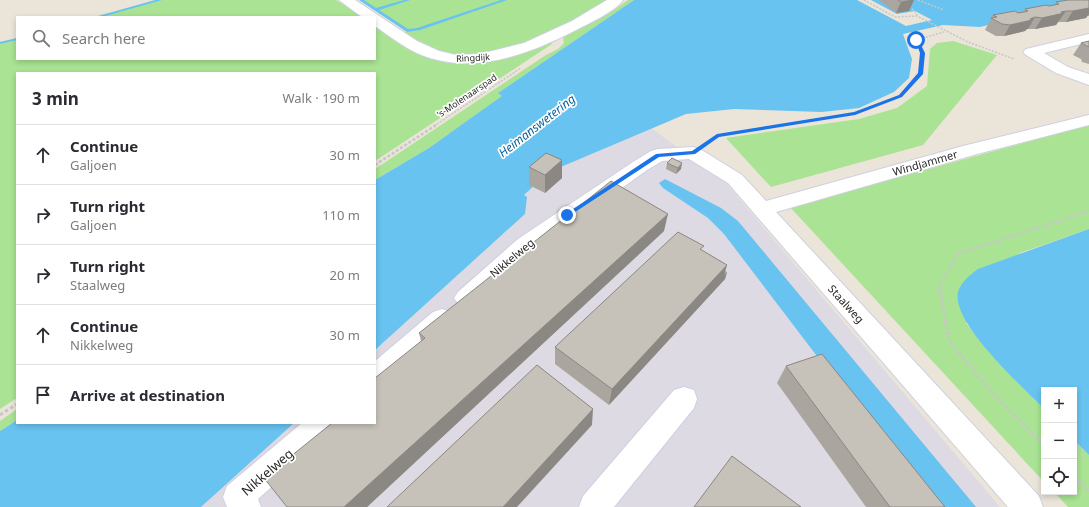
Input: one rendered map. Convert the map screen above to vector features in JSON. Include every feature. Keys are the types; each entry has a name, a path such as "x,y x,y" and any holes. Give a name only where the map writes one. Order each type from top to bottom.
{"street":[{"path":"346,0 370,16"},
{"name":"Ringdijk","path":"376,21 420,49 436,56 465,60 495,57 554,35 576,25 616,0"},
{"path":"1089,38 1031,52 1062,70 1089,80"},
{"name":"Windjammer","path":"762,209 970,150 1089,120"},
{"name":"Nikkelweg","path":"376,377 526,245 658,155 693,153"},
{"name":"Staalweg","path":"693,153 735,179 1028,507"},
{"path":"594,507 684,399"},
{"name":"Nikkelweg","path":"246,507 238,497 322,424"}],"path":[{"path":"864,0 895,17 917,16 944,32 1000,54"},
{"path":"918,0 944,10"},
{"path":"903,4 915,11 917,16"},
{"path":"693,153 717,136 855,113 901,96 921,74 922,53 916,40 944,32"},
{"name":"'s-Molenaarspad","path":"376,164 527,64"},
{"path":"1041,442 998,399 949,341 939,286 958,254 1089,211"},
{"path":"0,415 16,405"},
{"path":"1077,479 1089,491"}],"shaded area":[{"path":"651,128 725,182 1000,507 201,507 293,424 376,424 376,349 525,214 524,195 549,172"}],"green space":[{"path":"158,0 336,0 361,16 98,16"},
{"path":"364,0 610,0 586,17 523,45 476,57 441,54 402,35 407,31"},
{"path":"628,0 634,0 498,93 503,96 429,148 376,179 376,168 546,55 558,49 564,43 563,37 565,35 596,17 614,10"},
{"path":"376,25 455,62 551,42 552,44 376,160 376,72 16,72 16,399 0,409 0,42 16,38 16,60 376,60"},
{"path":"953,41 997,55 923,145 771,187 726,138 859,119 897,108 927,86 930,49 937,43"},
{"path":"1089,125 1089,229 1020,253 966,323 990,353 1041,406 1041,479 790,207"},
{"path":"16,410 16,421 0,431 0,421"},
{"path":"1077,443 1089,455 1089,507 1068,507 1057,495 1077,495"}],"water":[{"name":"Heimanswetering","path":"634,0 857,0 906,26 932,20 915,11 897,14 871,0 1089,0 1089,2 980,27 943,25 903,34 912,59 909,78 894,92 859,108 822,112 734,109 686,114 549,172 524,195 527,197 525,214 376,349 376,179 429,148 502,96 498,93"},
{"path":"665,179 721,208 738,221 976,507 932,507 724,234 708,218 663,188 659,183"},
{"path":"1089,229 1089,455 1077,443 1077,387 1041,387 1041,406 990,354 966,320 959,305 958,292 959,288 969,276 978,269"},
{"path":"16,421 16,424 293,424 201,507 0,507 0,431"}],"building":[{"path":"898,0 914,0 901,2"},
{"path":"1068,0 1089,0 1089,8 1061,12 1064,13 1042,18 1035,17 1030,19 1032,20 1010,25 1002,24 991,18 997,17 993,15 1015,11 1018,13 1024,12 1028,11 1025,9 1059,4 1056,2"},
{"path":"1089,41 1089,47 1081,43"},
{"path":"546,153 562,160 545,175 529,167"},
{"path":"672,158 682,163 678,168 667,163"},
{"path":"611,181 668,214 344,507 287,507 264,478 331,424 376,424 376,377 425,338 419,333"},
{"path":"678,232 704,246 700,249 727,265 612,389 555,347"},
{"path":"822,354 945,507 890,507 786,366"},
{"path":"537,365 593,409 503,507 387,507"},
{"path":"732,456 801,507 694,507"}],"waterway":[{"path":"101,16 160,0"},
{"path":"361,0 407,31 418,29 505,0"},
{"path":"376,10 408,0"},
{"path":"0,43 16,39"}],"route":[{"path":"567,215 658,155 693,153 717,136 855,113 901,96 921,74 922,53 916,40"}]}
